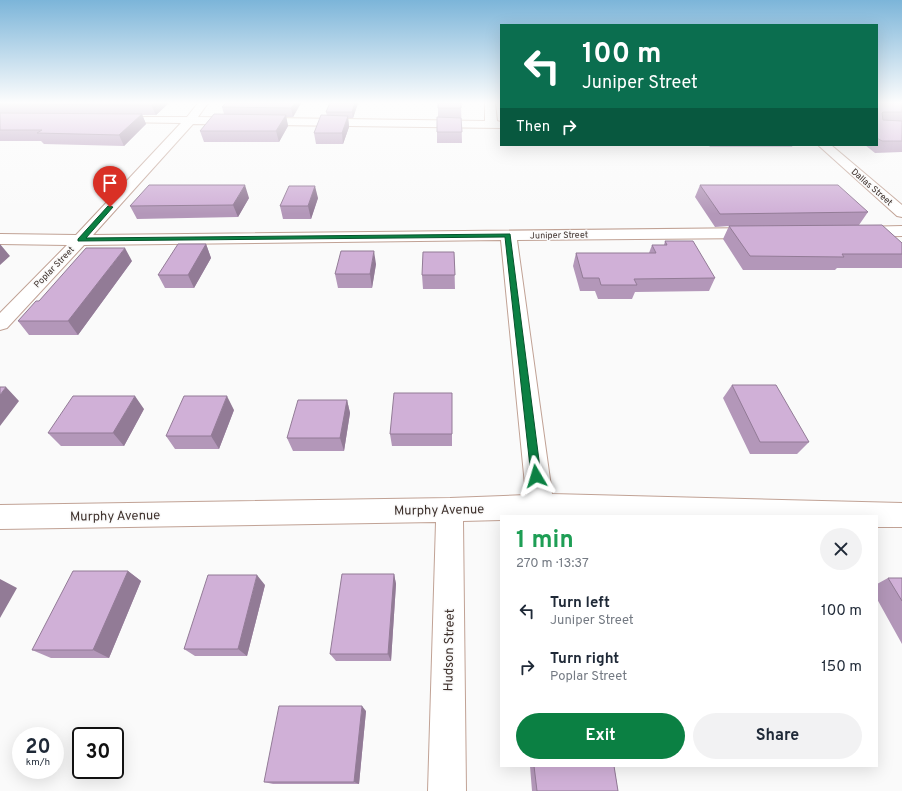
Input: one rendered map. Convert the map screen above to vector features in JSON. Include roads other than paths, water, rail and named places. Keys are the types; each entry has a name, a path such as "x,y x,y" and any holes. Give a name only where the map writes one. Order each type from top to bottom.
{"street":[{"name":"Poplar Street","path":"0,324 172,140"},
{"name":"Dallas Street","path":"825,146 902,213"},
{"path":"847,232 902,231"},
{"name":"Juniper Street","path":"0,240 768,233"},
{"path":"508,235 540,506"},
{"name":"Murphy Avenue","path":"0,516 450,510 540,506 902,515"},
{"name":"Hudson Street","path":"447,791 450,510"}]}
